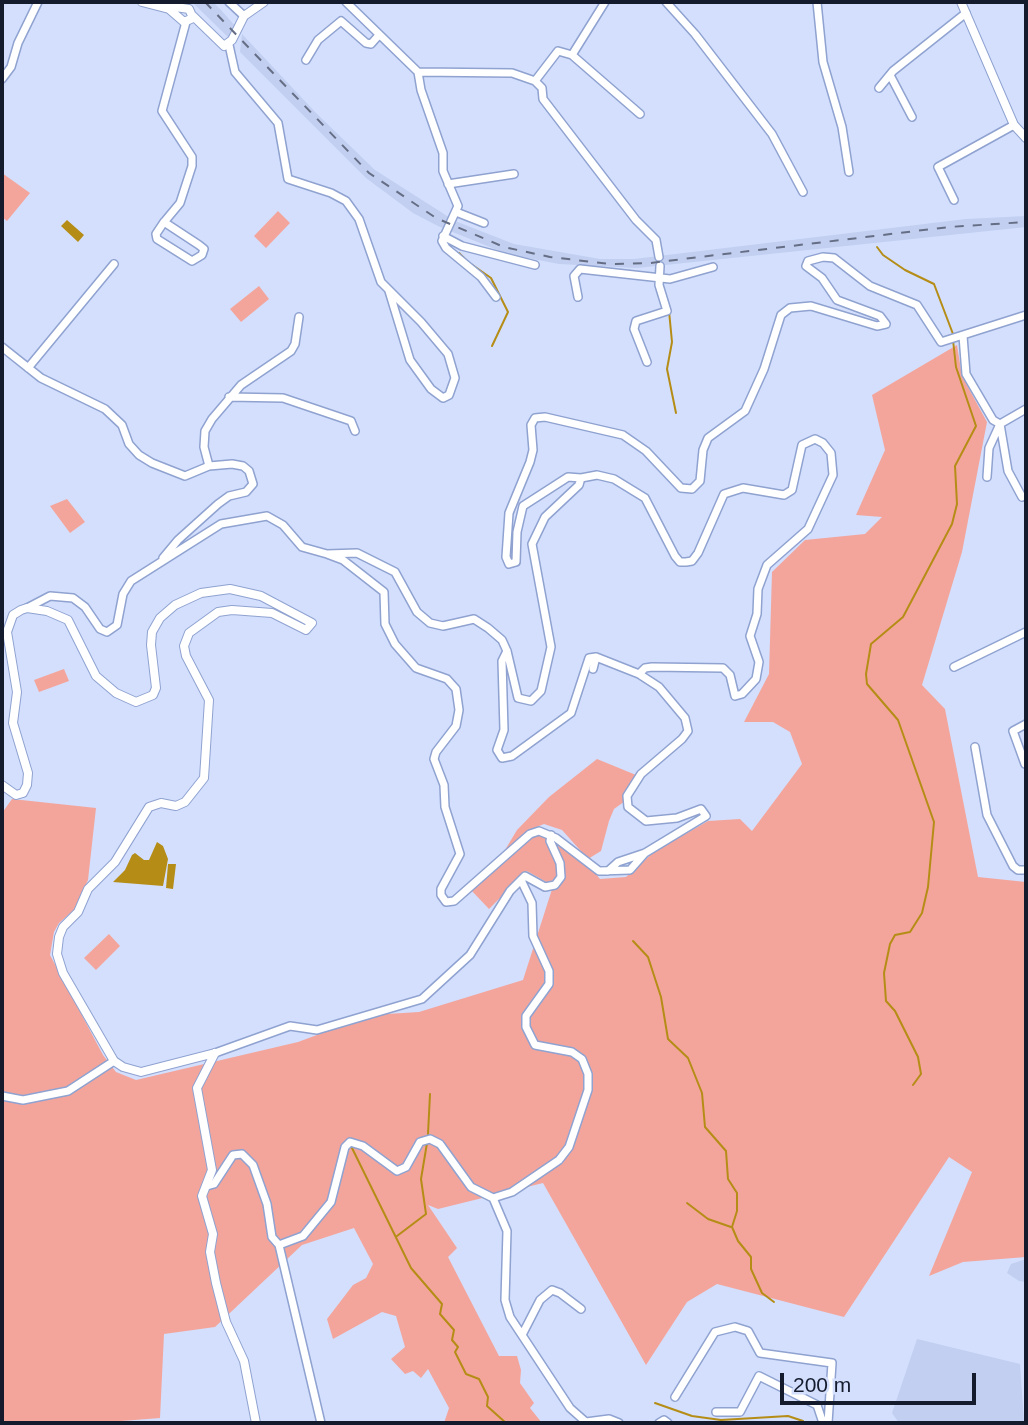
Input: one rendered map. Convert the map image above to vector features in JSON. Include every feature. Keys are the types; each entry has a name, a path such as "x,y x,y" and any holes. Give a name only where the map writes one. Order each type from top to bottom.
{"street":[{"path":"2,79 11,67 18,43 38,2"},
{"path":"142,2 184,8 186,19 162,111 191,157 192,166 180,203 164,222 156,234 157,239 192,261 202,255 204,249 200,245 164,222"},
{"path":"229,2 244,16"},
{"path":"264,2 244,16 229,44 235,72 278,122 288,179 331,193 346,201 359,219 377,275 389,291 439,341 453,365 456,378 449,395 443,398 431,390 410,360 389,291"},
{"path":"346,2 418,72 448,184 458,206 443,236 446,248 481,277 496,297"},
{"path":"572,55 605,2"},
{"path":"666,2 772,134 803,192"},
{"path":"817,2 823,62 842,127 849,172"},
{"path":"961,2 1014,125 1026,138"},
{"path":"155,4 186,19 220,43 229,44"},
{"path":"879,88 890,75 966,13"},
{"path":"306,61 318,40 341,21 366,43 371,44 379,35"},
{"path":"535,80 558,51 572,55 640,114"},
{"path":"418,72 512,73 535,80 542,88 543,99 636,220 656,240 660,261 659,285 666,314 636,321 634,329 647,362"},
{"path":"890,75 912,117"},
{"path":"954,200 938,167 1014,125"},
{"path":"448,184 514,174"},
{"path":"456,212 484,223"},
{"path":"443,236 462,246 535,265"},
{"path":"639,674 652,667 723,668 730,675 735,696 742,694 756,679 759,662 750,636 757,614 758,589 767,565 807,529 833,475 831,453 823,443 815,439 802,445 792,490 784,495 743,488 724,494 698,553 692,561 686,562 680,562 675,556 645,498 614,479 597,475 568,477 523,506 517,532 516,562 509,564 506,558 509,513 530,462 533,450 531,425 535,418 545,417 622,435 646,451 681,488 692,488 699,481 703,450 708,438 745,411 764,369 781,315 790,308 811,306 877,326 886,324 880,316 837,300 822,278 806,266 814,258 834,258 870,286 917,305 941,342 1026,314"},
{"path":"28,368 114,264"},
{"path":"578,297 574,276 580,270 670,279 713,267"},
{"path":"209,466 204,447 205,431 241,385 291,351 295,344 299,317"},
{"path":"956,339 966,374 993,420 1000,424 1009,471 1022,497"},
{"path":"2,347 41,379 105,409 122,425 130,444 139,455 152,463 185,475 209,466 243,466 249,471 253,484 246,492 229,496 218,504 178,540 162,560"},
{"path":"229,397 283,398 351,421 355,430"},
{"path":"987,477 989,448 1000,424 1026,409"},
{"path":"327,554 357,553 395,572 417,612 430,623 443,626 474,619 502,640 507,650 518,698 531,701 541,691 551,647 533,544 545,517 579,485 581,478"},
{"path":"2,785 16,795 23,793 28,773 13,723 17,692 7,632 13,615 50,596 73,598 85,607 100,629 107,632 117,625 123,594 131,581 220,524 267,516 283,525 302,547 343,560 384,592 385,624 395,644 416,668 447,679 456,689 459,710 456,726 436,751 434,759 444,785 445,807 460,854 442,889 441,895 446,902 454,901 530,834 539,831 551,835 599,870 629,870 645,853 706,816 701,809 677,818 646,821 628,807 627,796 640,774 682,740 688,730 685,718 659,687 639,674 599,667"},
{"path":"27,608 59,615 68,620 96,676 116,694 136,702 153,695 156,688 151,645 152,632 160,618 175,605 201,593 230,589 261,596 312,623 306,630 272,613 232,610 218,612 189,634 184,646 186,656 209,701 204,778 185,802 176,807 161,803 149,807 115,862 88,889 78,912 63,927 57,954 63,973 114,1061 122,1067 141,1072 215,1053 290,1026 317,1030 422,999 470,955 510,891 521,880 529,877 545,887 555,885 561,877 561,863 550,841 551,835"},
{"path":"954,667 1026,632"},
{"path":"507,650 502,661 504,730 497,750 502,758 523,757"},
{"path":"512,756 571,713 589,659 596,657"},
{"path":"596,657 599,667"},
{"path":"596,657 599,667"},
{"path":"1025,764 1013,731 1026,724"},
{"path":"975,747 987,815 1013,866 1018,870 1026,870"},
{"path":"608,871 626,858 645,853"},
{"path":"493,1198 512,1192 559,1160 569,1147 588,1090 588,1074 582,1059 572,1052 536,1045 526,1027 526,1016 549,984 549,971 533,936 532,903 521,880"},
{"path":"215,1053 197,1088 212,1170 202,1196 214,1234 210,1252 214,1273 226,1322 244,1361 256,1423"},
{"path":"2,1096 23,1100 68,1091 114,1061"},
{"path":"279,1245 303,1236 331,1202 345,1147 350,1142 363,1146 397,1171 406,1167 420,1142 430,1139 440,1144 471,1187 493,1198 507,1231 505,1300 510,1317 569,1408 587,1422 608,1419 618,1423"},
{"path":"207,1185 214,1184 233,1155 242,1154 253,1165 268,1204 272,1237 279,1245 321,1423"},
{"path":"522,1335 546,1293 561,1293 581,1309"},
{"path":"675,1397 715,1332 735,1327 748,1331 760,1353 832,1363 825,1423"},
{"path":"716,1412 740,1412 759,1376 817,1405 825,1423"},
{"path":"659,1423 664,1420 668,1423"}],"shaded area":[{"path":"192,2 213,2 236,27 229,38"},
{"path":"242,34 316,113 375,170 455,221 514,244 600,259 634,259 966,219 1026,216 1026,227 637,268 559,264 507,254 413,213 366,178 240,52"},
{"path":"2,173 30,193 7,221 2,217"},
{"path":"278,211 290,223 266,248 254,236"},
{"path":"67,220 84,235 78,242 61,226"},
{"path":"259,286 269,299 241,322 230,309"},
{"path":"957,345 962,376 987,422 962,552 922,685 945,709 978,877 1026,882 1026,1257 963,1262 929,1276 972,1172 949,1157 844,1317 717,1284 687,1302 646,1365 543,1183 438,1209 428,1205 457,1248 448,1257 499,1356 517,1356 521,1370 520,1383 534,1403 530,1408 542,1423 444,1423 449,1408 428,1369 421,1378 413,1371 405,1374 391,1359 405,1347 396,1316 382,1312 333,1339 327,1319 353,1285 366,1278 373,1264 354,1228 302,1245 215,1327 164,1334 160,1418 96,1423 2,1423 2,813 12,799 96,808 88,880 75,909 59,923 54,932 50,955 103,1055 116,1072 136,1080 298,1042 371,1015 419,1012 523,980 554,883 562,882 565,872 556,842 591,868 600,879 626,877 654,852 708,821 740,819 752,831 802,764 790,732 773,722 744,722 769,674 772,572 805,540 865,534 882,517 856,515 885,450 872,395"},
{"path":"67,499 85,522 70,533 50,506"},
{"path":"64,669 69,681 39,692 34,680"},
{"path":"597,759 636,775 626,793 625,801 614,809 601,851 588,859 562,830 544,824 529,830 505,850 517,830 549,797"},
{"path":"534,834 546,838 558,864 558,877 548,883 527,871 489,909 471,890"},
{"path":"157,842 163,846 168,859 163,886 113,882 125,870 135,853 144,860 149,860"},
{"path":"168,864 176,864 173,889 166,888"},
{"path":"109,934 120,946 96,970 84,958"},
{"path":"1026,1259 1026,1282 1007,1273 1011,1264"},
{"path":"917,1339 1020,1364 1024,1423 899,1423 892,1413"}],"waterway":[{"path":"877,247 883,255 905,270 934,284 953,334"},
{"path":"459,253 466,260"},
{"path":"471,264 491,278 508,312 492,346"},
{"path":"664,291 668,302"},
{"path":"669,311 672,342 667,369 676,413"},
{"path":"913,1085 921,1074 918,1057 895,1011 886,1001 884,973 890,944 895,935 910,932 922,913 928,887 934,822 898,720 867,684 866,674 871,644 903,617 952,524 957,504 955,466 976,426 956,367 953,340"},
{"path":"633,941 648,957 661,997 668,1039 688,1058 702,1093 705,1127 726,1151 728,1179 737,1193 737,1211 732,1227 738,1241 751,1257 751,1269 762,1293 774,1302"},
{"path":"428,1134 430,1094"},
{"path":"397,1236 426,1214 421,1179 427,1143"},
{"path":"352,1148 411,1268 442,1304 440,1314 454,1330 452,1340 458,1347 455,1352 466,1374 479,1379 488,1397 487,1406 506,1423"},
{"path":"687,1203 708,1219 731,1227"},
{"path":"655,1403 692,1416 721,1420 788,1416 803,1421"}],"railway":[{"path":"205,2 369,173 436,218 504,247 550,257 610,264 650,263 949,227 1026,222"}]}
